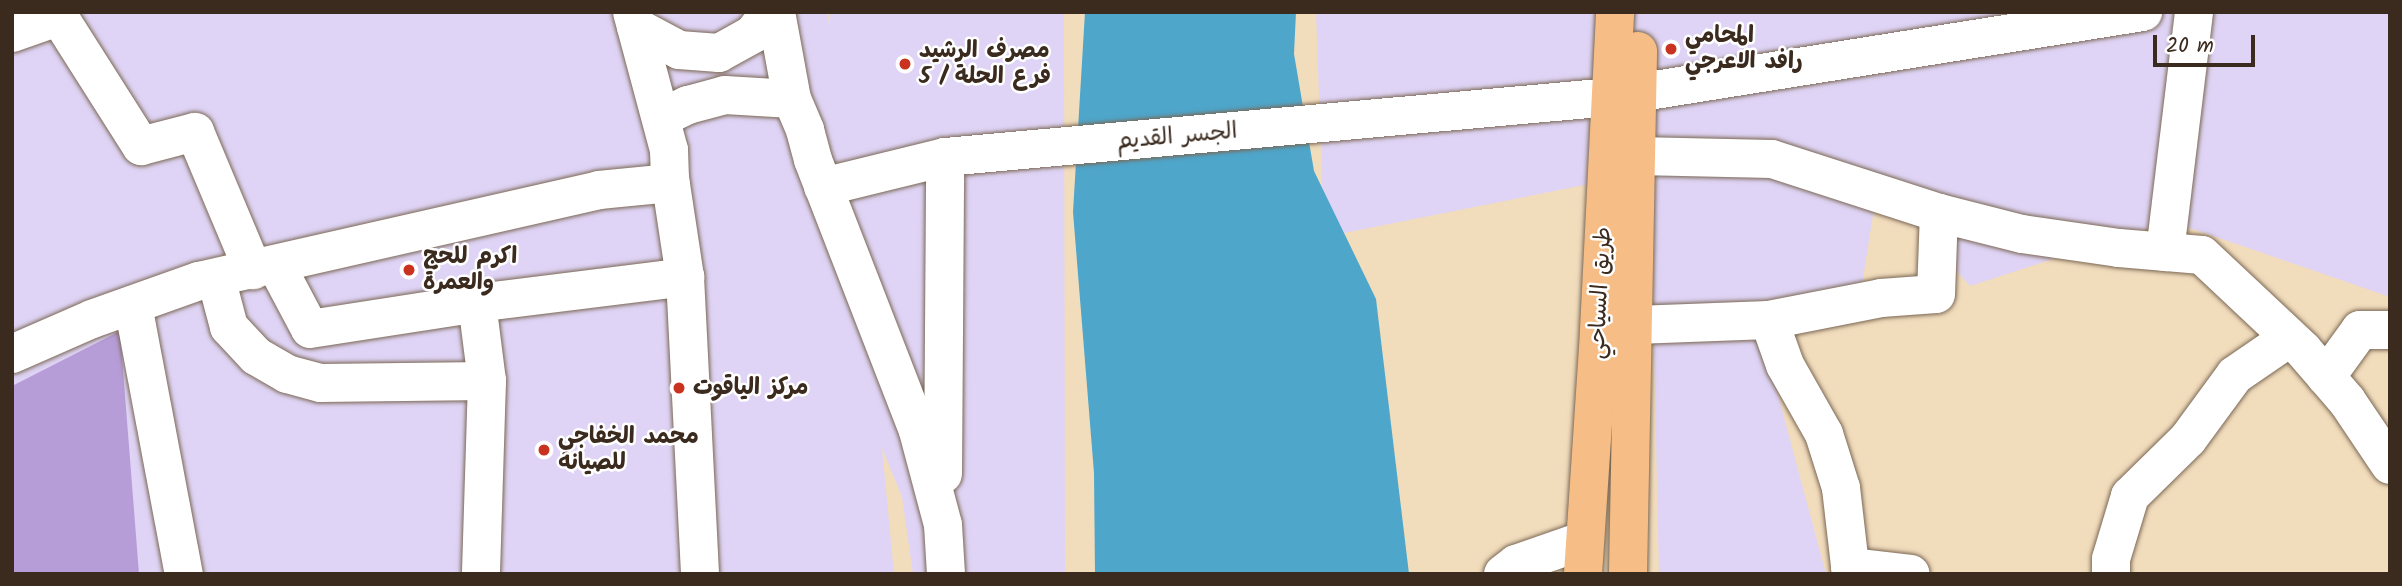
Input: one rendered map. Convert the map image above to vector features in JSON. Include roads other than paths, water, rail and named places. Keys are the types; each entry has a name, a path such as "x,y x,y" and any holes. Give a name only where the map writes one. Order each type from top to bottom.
{"main road":[{"name":"طريق السياحي","path":"1615,12 1624,95 1637,156 1629,574"},
{"name":"طريق السياحي","path":"1584,557 1624,95 1639,12"}],"street":[{"path":"634,20 679,50 719,53 753,34 770,12"},
{"path":"776,12 792,99 823,187 918,431 943,525"},
{"name":"الجسر القديم","path":"823,187 945,157 1409,117 1624,95 2143,12"},
{"path":"2165,252 2194,12"},
{"path":"12,33 57,14 141,145 195,132 265,268 310,329 477,303 685,277"},
{"path":"634,20 669,150 671,183 685,277 700,574"},
{"path":"661,118 688,105 725,95 792,99"},
{"path":"1637,156 1772,159 1939,213 2022,234 2202,255 2326,377 2347,401 2390,465"},
{"path":"945,157 943,525 946,574"},
{"path":"12,354 92,319 216,278 599,190 671,183"},
{"path":"1635,325 1769,320 1881,298 1936,294 1939,213"},
{"path":"216,278 229,327 256,356 287,374 321,383 487,381"},
{"path":"477,303 487,381 481,574"},
{"path":"133,305 184,574"},
{"path":"1769,320 1785,365 1824,434 1841,488 1851,570 1911,574"},
{"path":"2326,377 2360,330 2390,330"},
{"path":"2102,572 2130,496 2188,439 2235,375 2289,338"},
{"path":"1503,574 1516,564 1584,557"}],"water":[{"path":"1085,12 1296,12 1294,54 1314,171 1376,299 1409,574 1095,574 1094,473 1073,212"}],"place":[{"name":"المحامي رافد الاعرجي","path":"1671,49"},
{"name":"مصرف الرشيد فرع الحلة / 5","path":"905,64"},
{"name":"اكرم للحج والعمرة","path":"409,270"},
{"name":"مركز الياقوت","path":"679,388"},
{"name":"محمد الخفاجي للصيانه","path":"544,450"}]}
